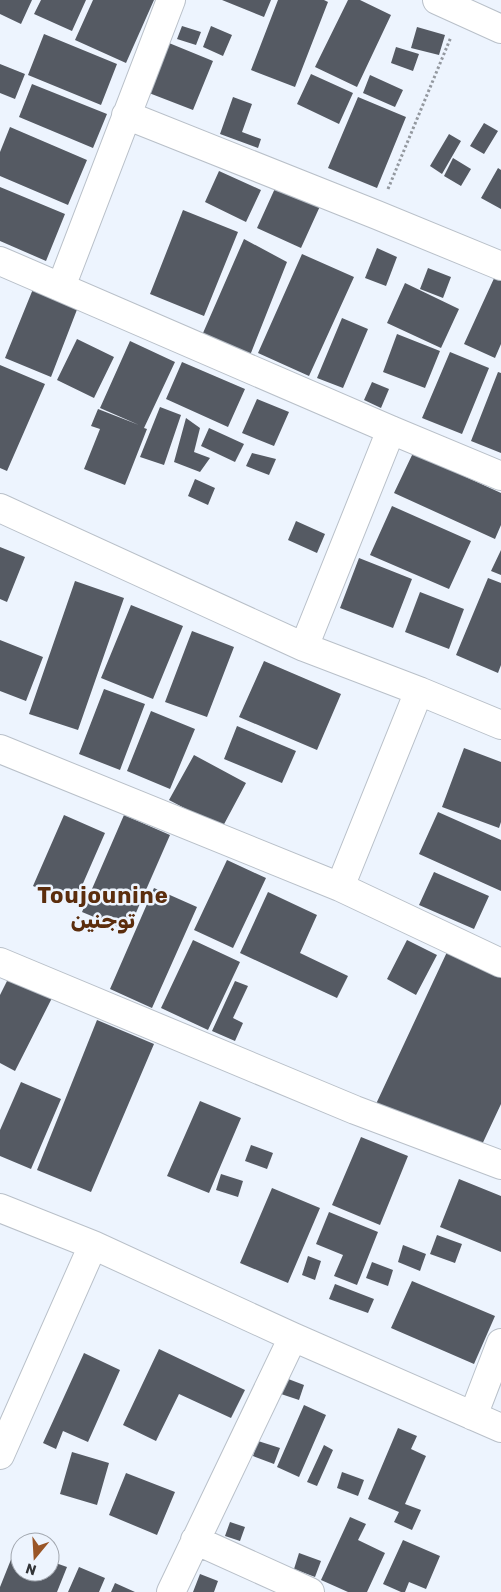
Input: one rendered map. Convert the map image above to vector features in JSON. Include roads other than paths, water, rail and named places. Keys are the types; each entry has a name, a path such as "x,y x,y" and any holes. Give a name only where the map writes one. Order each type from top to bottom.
{"street":[{"path":"62,287 171,0"},
{"path":"437,0 501,29"},
{"path":"126,116 501,266"},
{"path":"0,261 501,476"},
{"path":"304,647 391,430"},
{"path":"0,508 304,647 501,725"},
{"path":"340,887 419,691"},
{"path":"0,749 340,887 501,962"},
{"path":"0,962 355,1110 501,1166"},
{"path":"0,1208 93,1245 292,1337 501,1428"},
{"path":"1,1452 93,1245"},
{"path":"171,1592 292,1337"},
{"path":"473,1416 501,1343"},
{"path":"195,1540 310,1592"}],"district":[{"name":"Toujounine توجنين","path":"103,908"}]}
